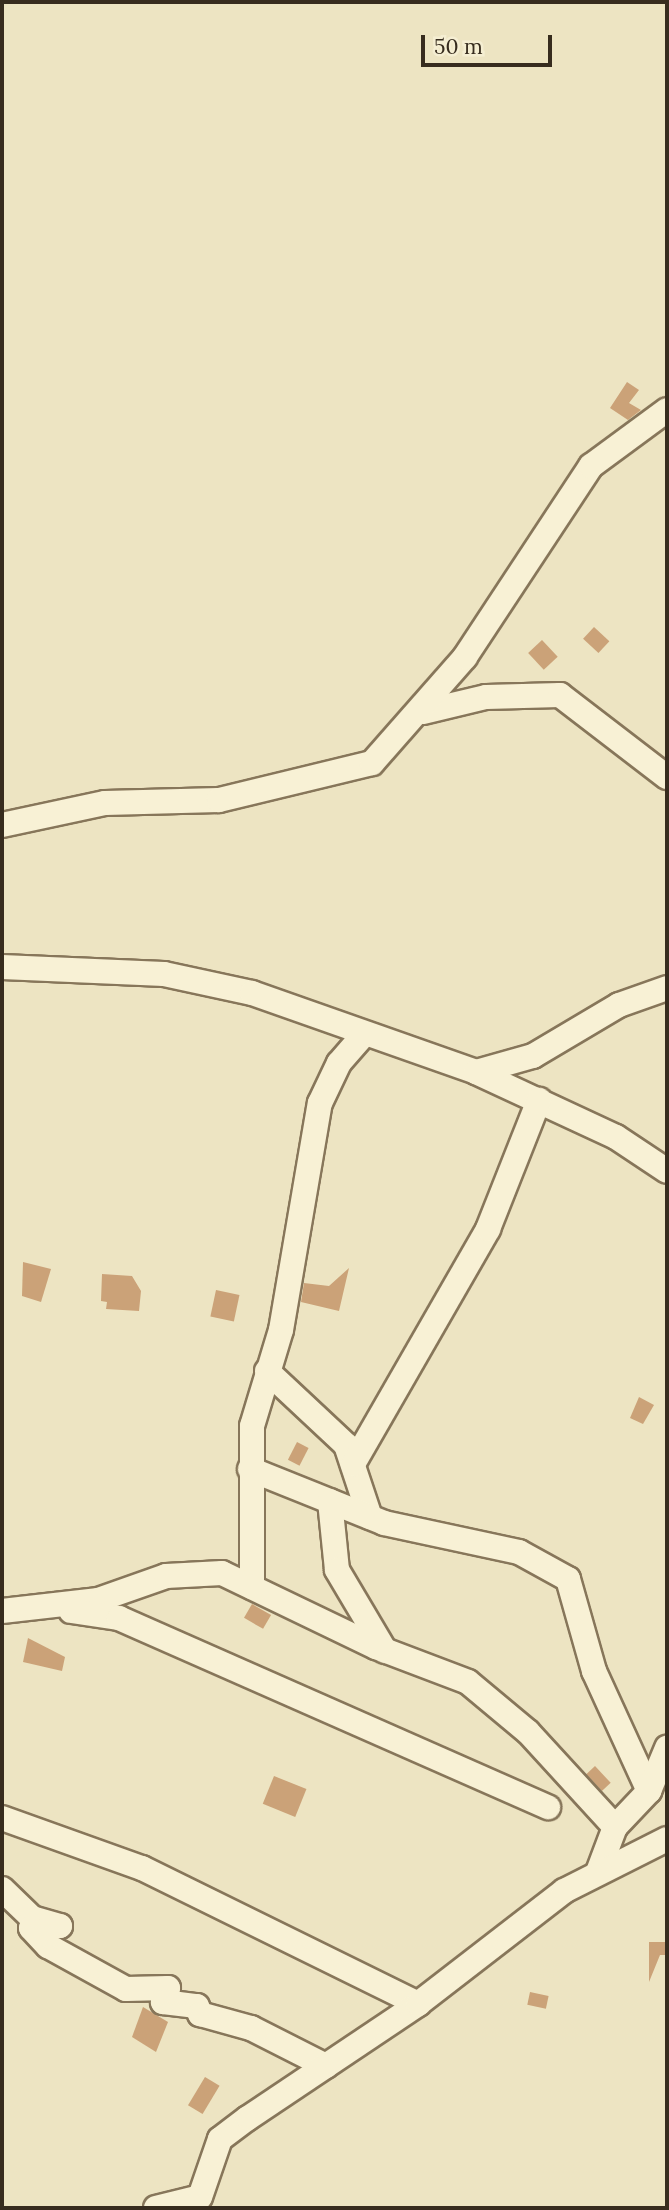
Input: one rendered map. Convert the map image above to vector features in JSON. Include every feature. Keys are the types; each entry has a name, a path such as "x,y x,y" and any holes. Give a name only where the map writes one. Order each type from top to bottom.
{"street":[{"path":"2,825 105,803 219,800 360,769 423,712 591,466 667,410"},
{"path":"423,712 486,697 560,695 667,777"},
{"path":"2,967 164,974 252,993 363,1035 476,1072 616,1137 667,1171"},
{"path":"476,1072 533,1056 619,1005 667,988"},
{"path":"252,1587 252,1426 281,1330 320,1103 339,1063 363,1035"},
{"path":"353,1464 488,1229 539,1100"},
{"path":"267,1371 346,1445 370,1517"},
{"path":"250,1469 370,1517 519,1552 568,1579 594,1671 649,1791"},
{"path":"330,1501 337,1570 385,1651"},
{"path":"2,1611 98,1600 195,1572 222,1573 385,1651 484,1693 615,1827"},
{"path":"38,1606 119,1618 548,1807"},
{"path":"598,1872 615,1827 649,1791 667,1748"},
{"path":"2,1818 142,1868 418,2004"},
{"path":"156,2208 200,2197 220,2140 418,2004 564,1891 667,1839"},
{"path":"2,1889 32,1918 60,1926 31,1928 48,1946 126,1989 169,1987 163,2002 197,2006 200,2014 251,2028 326,2066"}],"building":[{"path":"627,382 639,390 629,403 641,410 628,420 610,408"},
{"path":"594,627 609,641 598,653 583,639"},
{"path":"542,640 558,657 544,670 528,653"},
{"path":"23,1262 51,1269 41,1302 22,1296"},
{"path":"349,1268 339,1311 301,1302 304,1283 329,1286"},
{"path":"102,1274 132,1276 141,1291 139,1311 106,1309 107,1302 101,1301"},
{"path":"216,1290 239,1295 234,1321 210,1316"},
{"path":"639,1397 654,1405 643,1424 630,1418"},
{"path":"297,1442 309,1448 300,1466 288,1460"},
{"path":"252,1604 271,1615 263,1629 244,1618"},
{"path":"28,1638 65,1657 62,1671 23,1662"},
{"path":"595,1766 611,1783 602,1791 586,1774"},
{"path":"274,1776 306,1789 295,1817 263,1804"},
{"path":"649,1942 667,1942 667,1955 660,1955 649,1982"},
{"path":"530,1992 549,1996 546,2009 527,2005"},
{"path":"143,2007 168,2022 156,2052 132,2037"},
{"path":"205,2077 220,2086 203,2114 188,2105"}]}
